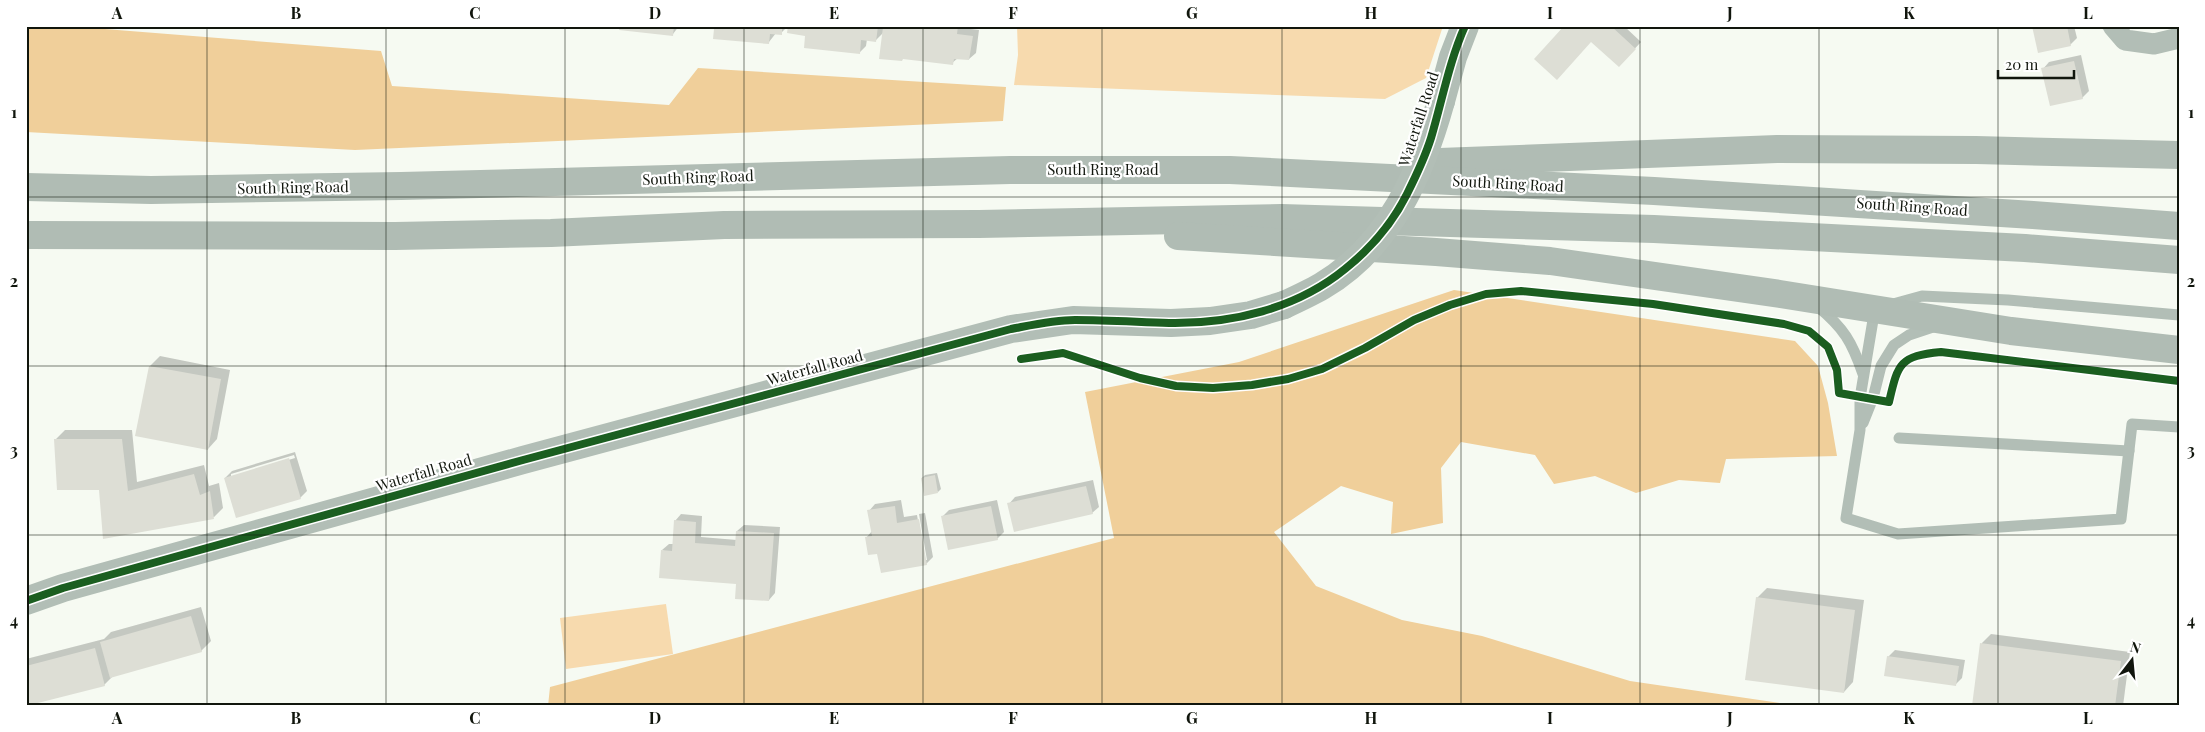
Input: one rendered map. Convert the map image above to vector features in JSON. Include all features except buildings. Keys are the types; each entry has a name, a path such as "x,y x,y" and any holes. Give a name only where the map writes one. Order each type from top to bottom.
{"highway":[{"path":"1230,170 1777,149 1976,150 2179,155"},
{"name":"South Ring Road","path":"26,187 170,190 1010,170 1230,170 1654,191 2179,226"},
{"path":"26,236 395,236 551,233 724,225 979,224 1281,218 1654,229 2025,248 2179,260"},
{"path":"979,224 1436,252 1550,261 1780,294 1808,300 1874,308 2011,331 2179,350"}],"street":[{"name":"Waterfall Road","path":"26,601 63,588 523,460 1011,329 1073,320 1171,323 1210,321 1251,315 1284,305 1322,286 1354,262 1380,235 1406,196 1430,140 1453,57 1465,26"},
{"path":"2113,26 2126,40 2154,44 2179,38"}],"lane":[{"path":"2179,315 2008,300 1922,296 1874,308 1860,398 1860,430 1846,518 1898,534 2122,519 2132,424 2179,427"},
{"path":"1808,300 1835,321 1853,345 1864,376"},
{"path":"1860,430 1873,398 1881,366 1894,345 1909,335 1952,322"},
{"path":"1898,438 2128,452"}],"shaded area":[{"path":"26,26 67,26 381,51 392,86 669,105 698,68 1006,87 1003,121 355,150 26,132"},
{"path":"1017,26 1443,26 1426,78 1385,99 1014,85 1018,55"},
{"path":"1454,290 1795,341 1818,366 1828,403 1837,456 1726,459 1720,483 1679,480 1636,493 1595,476 1554,484 1535,455 1461,442 1441,468 1443,523 1391,534 1393,502 1341,486 1274,532 1316,586 1402,620 1482,636 1630,681 1801,706 548,706 550,687 1114,538 1085,392 1239,362"},
{"path":"666,604 673,654 566,669 560,618"}],"cycle path":[{"path":"26,601 63,588 523,460 1011,329 1067,320 1169,323 1216,321 1239,317 1284,304 1326,283 1345,269 1372,244 1395,215 1426,152 1450,68 1465,26"},
{"path":"1021,359 1063,353 1140,378 1176,386 1213,388 1252,385 1288,379 1322,369 1365,348 1414,320 1450,305 1486,294 1521,291 1653,304 1784,324 1809,331 1828,347 1837,370 1839,393 1889,402 1895,379 1903,364 1916,356 1941,352 2179,381"}]}
